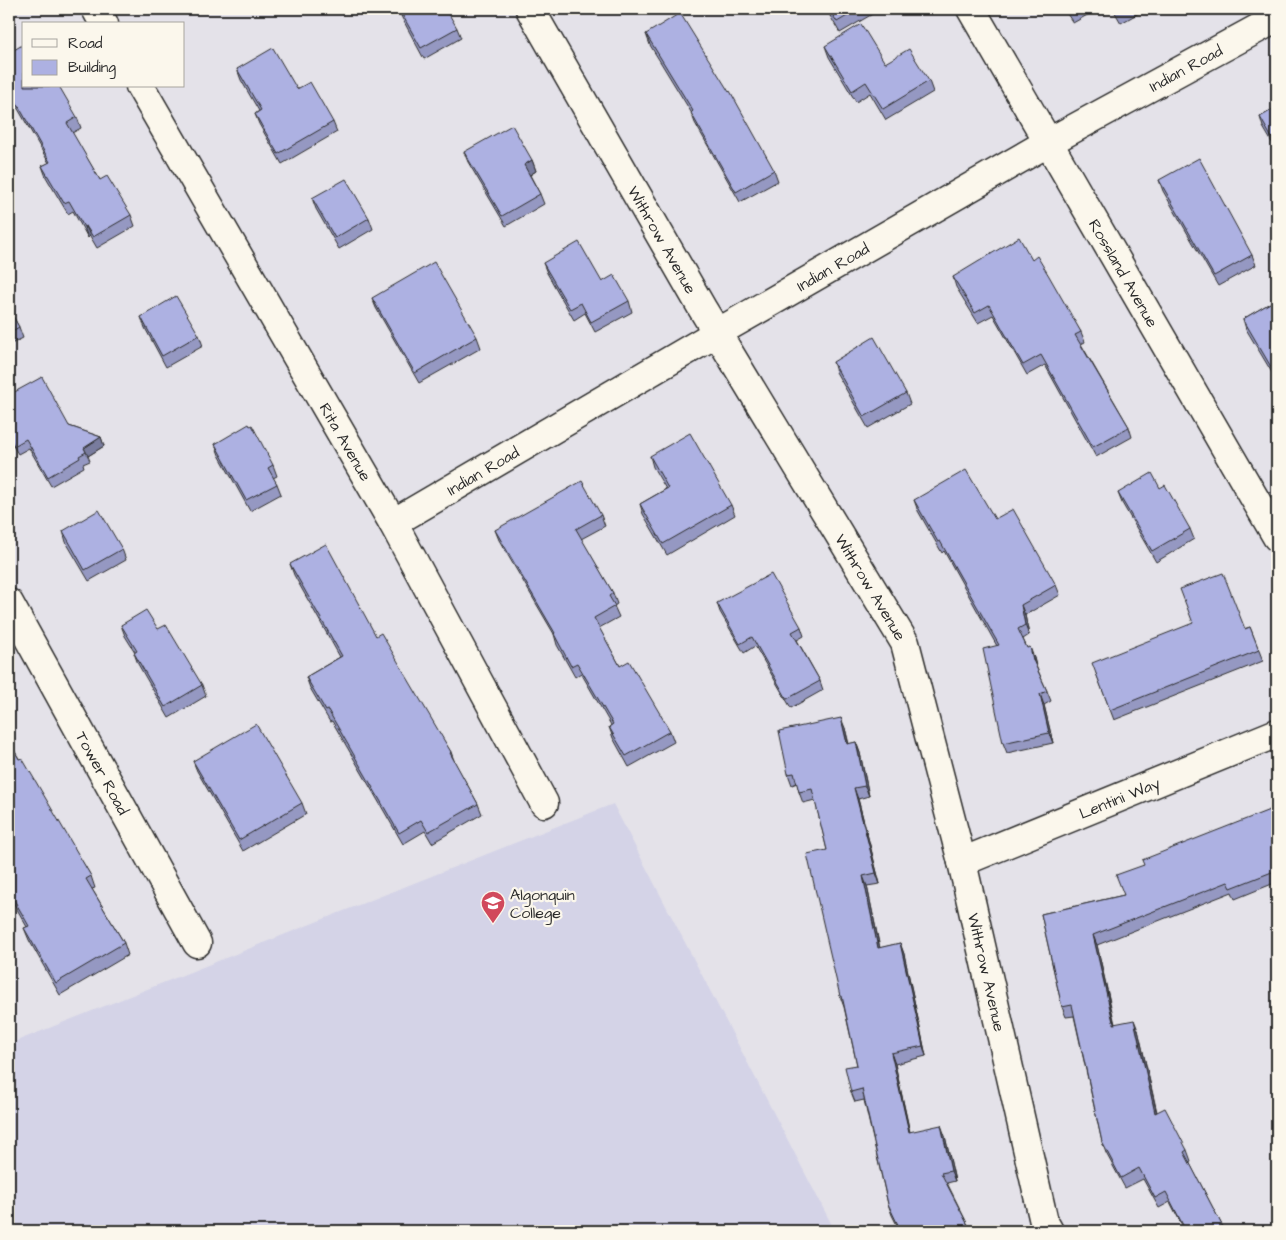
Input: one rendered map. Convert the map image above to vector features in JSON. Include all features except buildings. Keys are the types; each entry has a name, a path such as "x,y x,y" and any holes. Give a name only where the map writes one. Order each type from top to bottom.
{"street":[{"path":"96,9 103,22"},
{"name":"Withrow Avenue","path":"530,9 717,333 905,643 962,862 1044,1222 1049,1231"},
{"name":"Rossland Avenue","path":"971,9 1277,538"},
{"name":"Indian Road","path":"393,523 1048,142 1277,18"},
{"name":"Rita Avenue","path":"141,88 393,523 544,803"},
{"name":"Tower Road","path":"9,603 197,943"},
{"name":"Lentini Way","path":"962,862 1277,733"}],"shaded area":[{"name":"Algonquin College","path":"613,804 835,1231 9,1231 9,1044"}],"place":[{"name":"Algonquin College","path":"493,924"}]}
